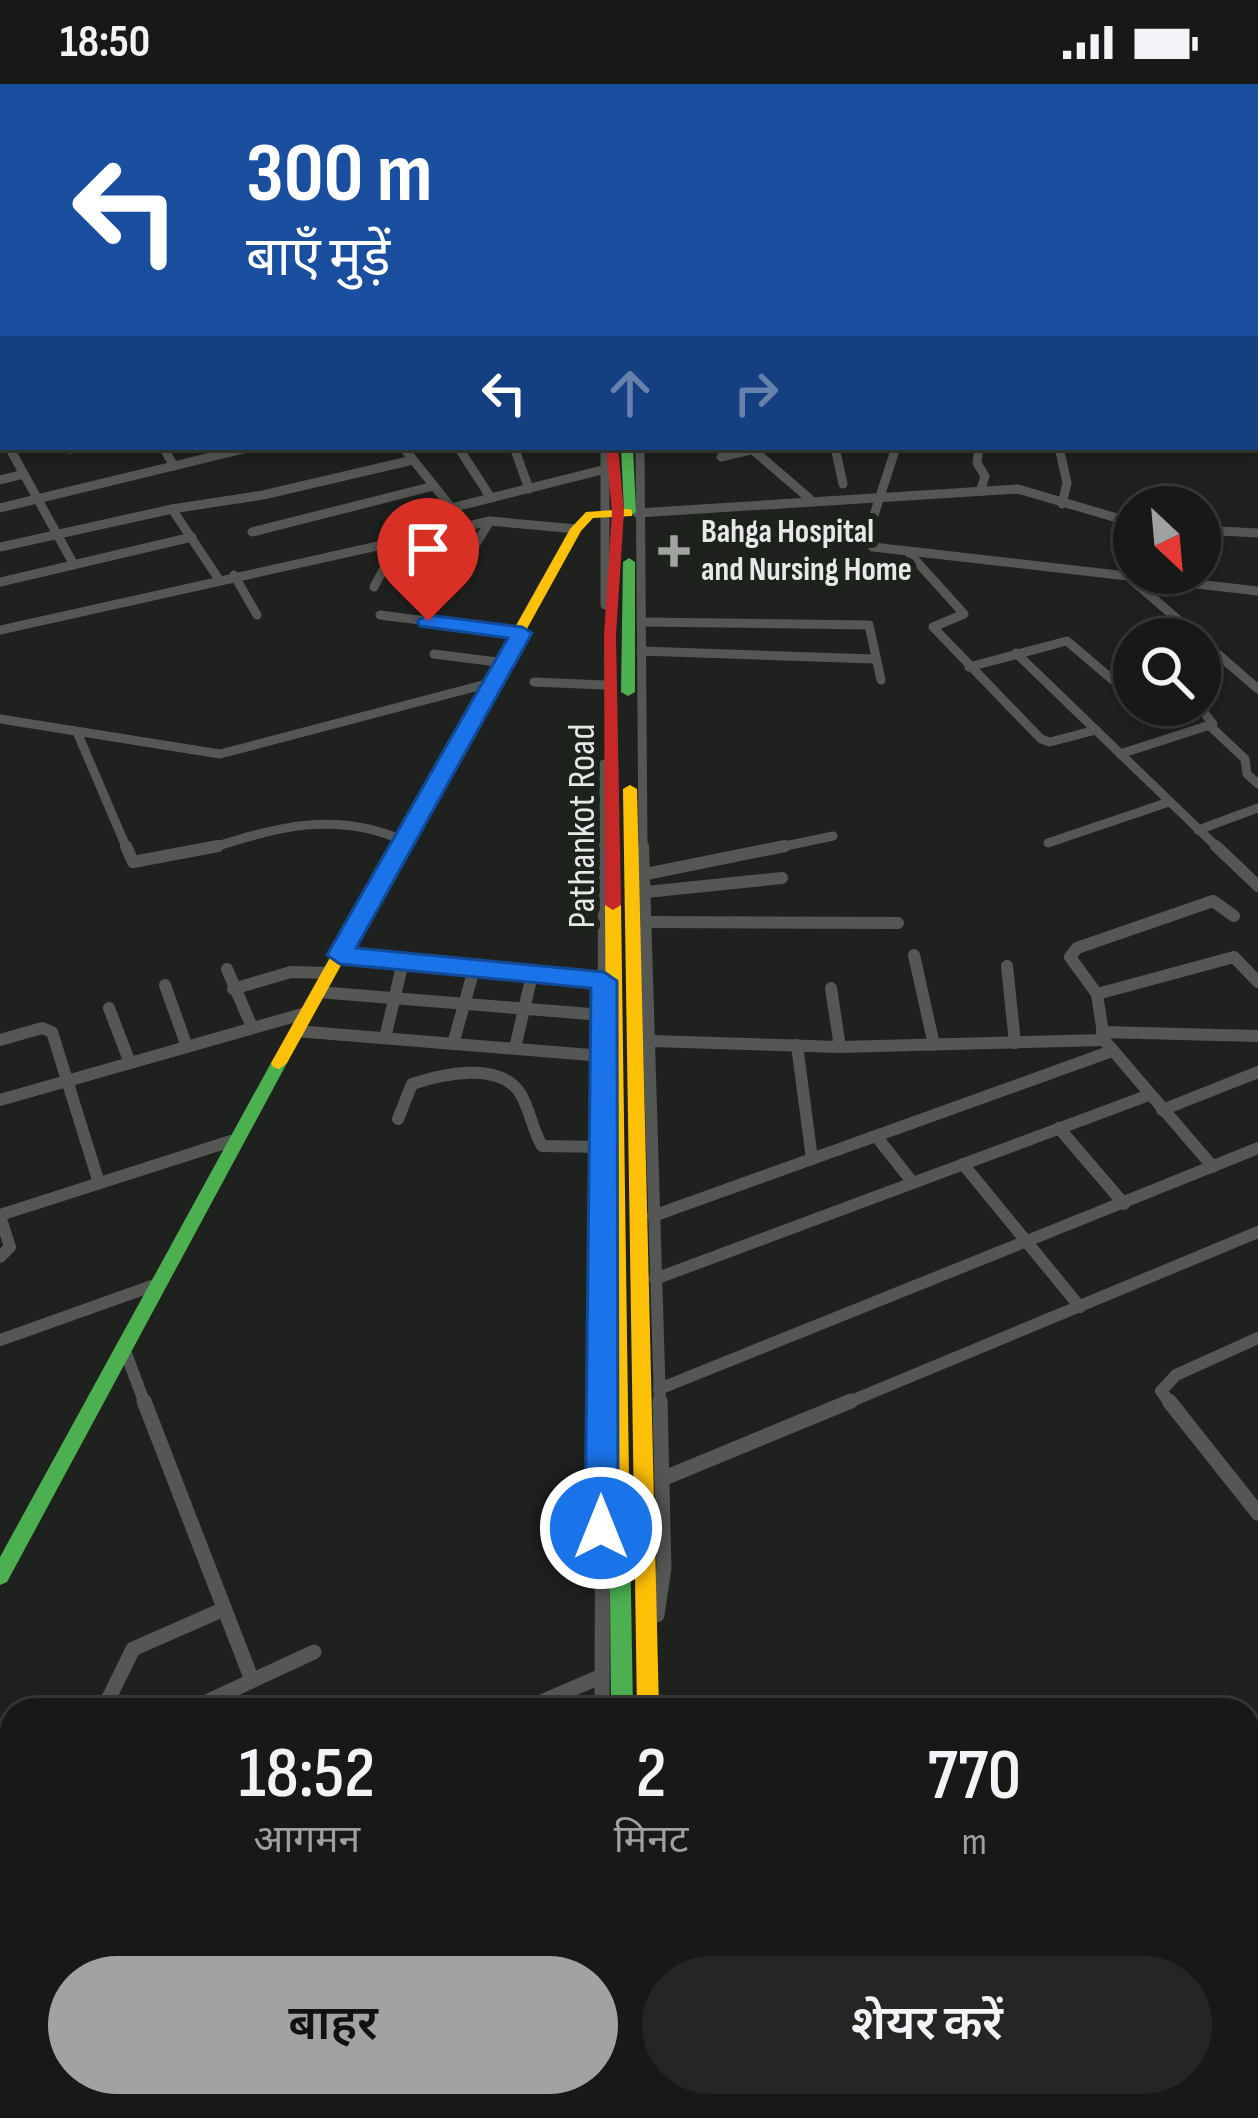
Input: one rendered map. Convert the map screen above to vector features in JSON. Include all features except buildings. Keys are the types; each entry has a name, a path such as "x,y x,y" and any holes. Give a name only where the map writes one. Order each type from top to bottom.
{"main road":[{"name":"Pathankot Road","path":"609,450 609,469 624,513 610,635 622,1698"},
{"path":"627,450 624,513 648,1698"},
{"path":"0,1576 231,1141 406,841 576,529 590,515 624,513"}],"street":[{"path":"11,450 74,565"},
{"path":"165,450 174,466"},
{"path":"0,508 227,450"},
{"path":"405,450 466,526"},
{"path":"460,450 491,498"},
{"path":"515,450 529,489"},
{"path":"602,1698 604,686 624,513 639,450"},
{"path":"721,457 750,450"},
{"path":"760,450 810,500"},
{"path":"836,450 843,484"},
{"path":"895,450 866,543 908,553 1113,577"},
{"path":"978,450 976,464 986,476 982,489"},
{"path":"1060,450 1067,484 1062,504"},
{"path":"0,547 172,509 270,494 413,460"},
{"path":"452,508 609,469"},
{"path":"0,480 24,474"},
{"path":"252,532 434,485"},
{"path":"624,513 982,489 1029,490 1113,517"},
{"path":"172,509 218,578"},
{"path":"624,513 640,622 664,1568 647,1682"},
{"path":"444,596 490,521"},
{"path":"0,630 490,521 576,529"},
{"path":"1221,531 1258,533"},
{"path":"0,582 192,537"},
{"path":"374,587 398,541"},
{"path":"908,553 964,614 933,627 1045,741 1096,730"},
{"path":"234,575 257,615"},
{"path":"1221,589 1255,593"},
{"path":"1149,594 1177,618"},
{"path":"380,615 522,633"},
{"path":"640,622 869,625 881,680"},
{"path":"969,667 1052,642 1072,643 1113,679"},
{"path":"640,651 874,658"},
{"path":"1016,653 1198,830 1251,871 1258,886"},
{"path":"434,654 505,663"},
{"path":"1221,657 1258,689"},
{"path":"0,719 220,754 494,682"},
{"path":"534,682 604,686"},
{"path":"1120,754 1210,726 1245,759 1247,774 1258,784"},
{"path":"77,732 133,862 300,823 355,821 382,826 406,841"},
{"path":"1048,843 1169,802"},
{"path":"1198,830 1258,808"},
{"path":"646,874 833,836"},
{"path":"646,892 782,878"},
{"path":"1214,1167 1106,1041 1097,994 1071,963 1071,952 1214,901 1234,916"},
{"path":"647,922 898,923"},
{"path":"340,955 604,981"},
{"path":"914,955 934,1045"},
{"path":"1097,994 1234,956 1258,982"},
{"path":"385,1038 403,962"},
{"path":"1007,966 1016,1043"},
{"path":"227,969 252,1028"},
{"path":"453,1044 474,969"},
{"path":"233,989 290,972 329,973"},
{"path":"515,1048 532,975"},
{"path":"166,986 187,1047"},
{"path":"831,988 840,1047"},
{"path":"318,992 602,1015"},
{"path":"109,1008 130,1063"},
{"path":"0,1100 306,1013"},
{"path":"0,1040 48,1028 71,1080 99,1183"},
{"path":"296,1031 603,1056"},
{"path":"651,1041 840,1047 1258,1036"},
{"path":"653,1216 876,1136 1106,1041"},
{"path":"797,1046 812,1159"},
{"path":"1162,1110 1258,1072"},
{"path":"398,1119 412,1084 434,1076 492,1076 510,1082 520,1092 542,1146 604,1147"},
{"path":"655,1279 1149,1095"},
{"path":"1059,1128 1124,1204"},
{"path":"876,1136 913,1183"},
{"path":"0,1257 10,1247 0,1216 231,1141"},
{"path":"659,1389 1258,1148"},
{"path":"963,1164 1079,1307"},
{"path":"662,1479 1258,1232"},
{"path":"0,1340 152,1286"},
{"path":"1258,1338 1176,1375 1161,1391 1258,1513"},
{"path":"124,1348 252,1680"},
{"path":"0,1544 20,1536"},
{"path":"109,1698 133,1649 224,1609"},
{"path":"215,1698 314,1652"},
{"path":"551,1698 602,1676"}],"traffic: fast":[{"path":"627,450 630,512"},
{"path":"628,692 629,562"},
{"path":"0,1576 279,1063"},
{"path":"619,1480 622,1698"}],"traffic: slow":[{"path":"279,1063 576,529 590,515 628,513"},
{"path":"630,789 648,1698"},
{"path":"613,905 619,1480"}],"traffic: jam":[{"path":"612,450 618,512 610,635 613,905"}],"place":[{"name":"Bahga Hospital and Nursing Home","path":"674,551"}],"route":[{"path":"428,621 522,633 340,955 604,981 601,1528"}]}
